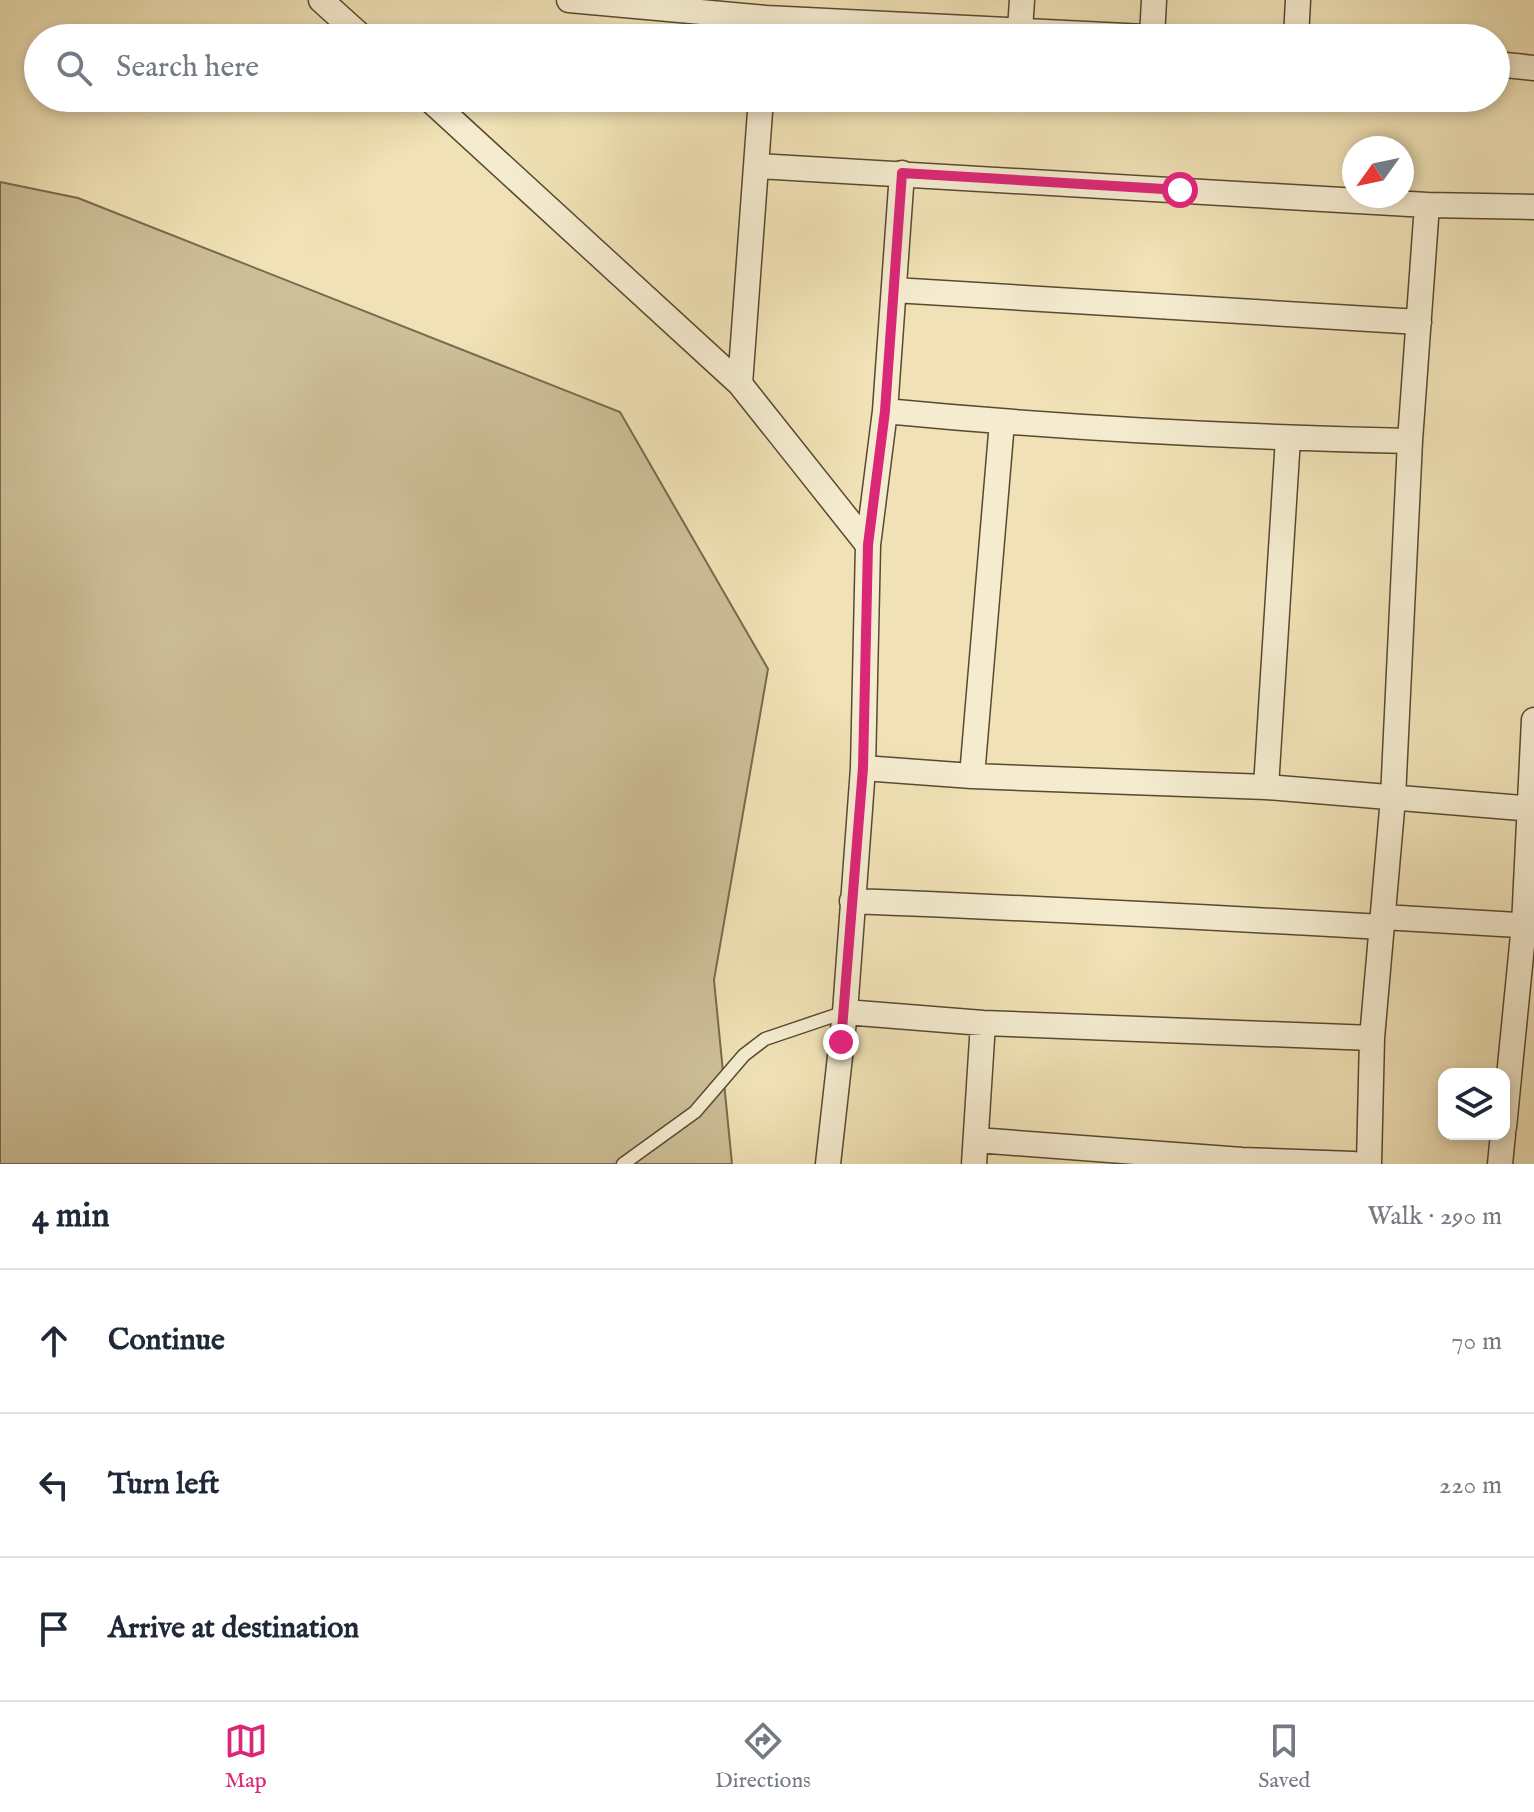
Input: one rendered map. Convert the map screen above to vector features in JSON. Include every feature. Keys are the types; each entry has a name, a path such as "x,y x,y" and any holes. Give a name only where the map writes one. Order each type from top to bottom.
{"street":[{"path":"321,0 348,24"},
{"path":"569,0 738,24"},
{"path":"1020,24 1022,0"},
{"path":"1153,24 1154,0"},
{"path":"1297,24 1298,0"},
{"path":"1510,65 1534,68"},
{"path":"443,112 740,384 868,545"},
{"path":"740,384 760,112"},
{"path":"757,166 1427,205 1534,207"},
{"path":"828,1164 845,1012 863,768 868,545 885,411 902,173"},
{"path":"1369,1164 1372,1038 1393,798 1410,441 1427,205"},
{"path":"894,290 1419,322"},
{"path":"885,411 1002,422 1288,438 1410,441"},
{"path":"972,776 1002,422"},
{"path":"1266,787 1288,438"},
{"path":"1510,1079 1529,926 1534,720"},
{"path":"863,768 972,776 1266,787 1531,809"},
{"path":"852,901 1016,910 1529,926"},
{"path":"845,1012 983,1023 1372,1038"},
{"path":"983,1023 975,1152 1353,1164"},
{"path":"1500,1164 1502,1140"}],"lane":[{"path":"623,1164 695,1112 744,1055 765,1039 845,1012"}],"shaded area":[{"path":"0,182 78,198 620,412 768,669 714,980 732,1164 0,1164"}],"route":[{"path":"841,1042 863,768 868,545 885,411 902,173 1180,190"}]}
